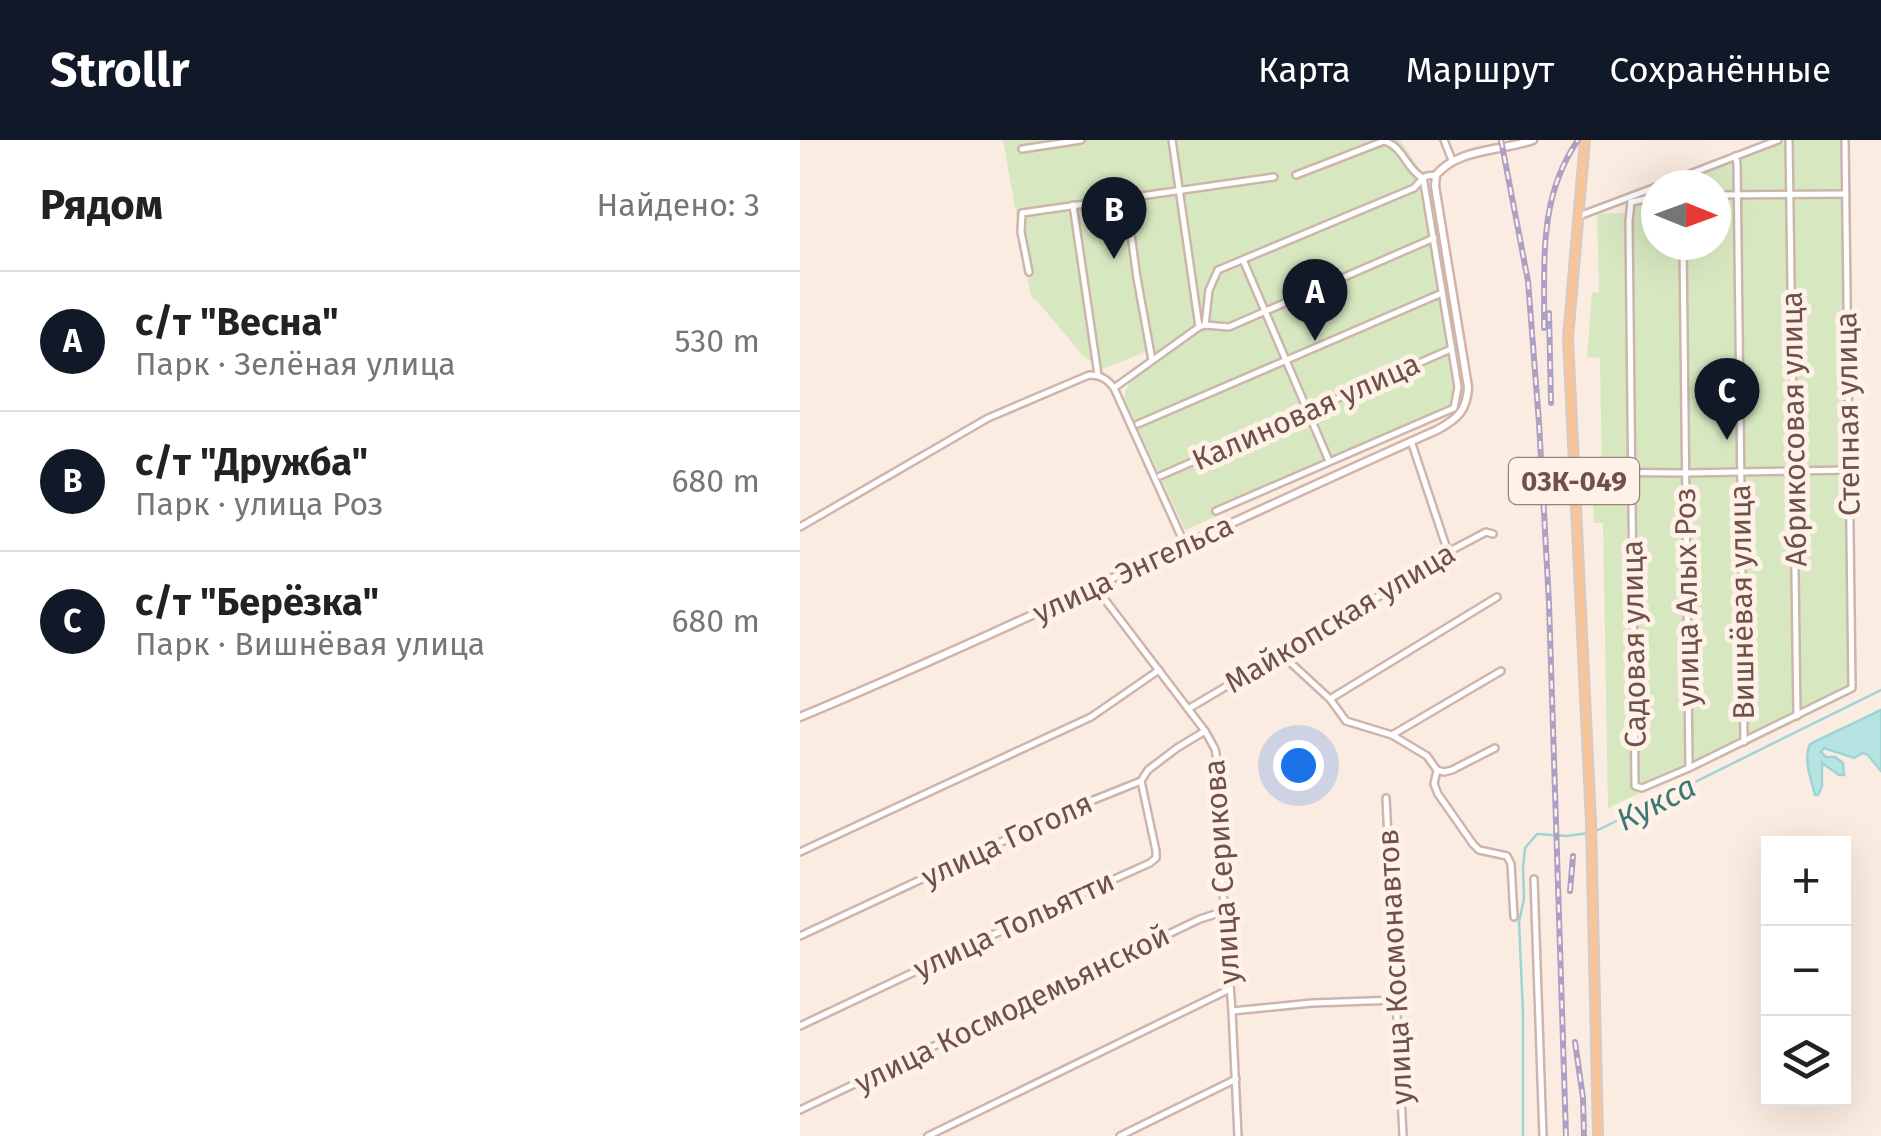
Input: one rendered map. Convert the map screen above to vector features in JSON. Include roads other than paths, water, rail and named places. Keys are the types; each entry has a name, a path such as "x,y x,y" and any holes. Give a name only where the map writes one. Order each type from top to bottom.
{"main road":[{"name":"03К-049","path":"1584,140 1568,338 1592,842 1598,1136"}],"street":[{"path":"1022,148 1081,140"},
{"path":"1172,140 1197,315 1202,326"},
{"path":"1444,140 1452,160"},
{"path":"1202,326 1209,290 1218,270 1414,188 1452,160 1533,140"},
{"path":"1704,170 1778,140"},
{"name":"Степная улица","path":"1797,716 1852,688 1845,140"},
{"name":"Абрикосовая улица","path":"1790,141 1797,716"},
{"path":"1296,176 1390,142 1416,174 1424,178"},
{"name":"Вишнёвая улица","path":"1736,159 1744,742"},
{"name":"улица Энгельса","path":"800,717 1098,586 1450,423 1462,414 1468,387 1436,175"},
{"path":"1029,272 1021,232 1022,214 1274,177"},
{"path":"1216,511 1454,408 1458,387 1424,178"},
{"path":"1579,216 1641,194"},
{"path":"1731,194 1846,194"},
{"path":"1126,198 1152,360"},
{"path":"1630,200 1641,199"},
{"name":"Садовая улица","path":"1630,200 1636,786 1648,786 1689,768"},
{"path":"1073,205 1098,375"},
{"path":"1114,388 1202,326 1229,326 1434,238"},
{"path":"1243,260 1330,461"},
{"name":"улица Алых Роз","path":"1683,260 1689,768"},
{"path":"1138,424 1442,293"},
{"name":"Калиновая улица","path":"1160,476 1452,348"},
{"path":"800,527 988,418 1098,375 1114,388 1185,545"},
{"path":"1410,441 1448,552"},
{"path":"1574,472 1849,470"},
{"name":"Майкопская улица","path":"1188,709 1448,552 1486,532 1492,534"},
{"name":"улица Серикова","path":"1098,586 1215,749 1238,1136"},
{"path":"1330,699 1497,597"},
{"path":"1280,652 1330,699 1346,721 1392,736 1427,756 1437,770 1452,770 1495,748"},
{"path":"800,852 1091,717 1158,670"},
{"path":"1392,736 1502,671"},
{"path":"1689,768 1797,716"},
{"name":"улица Гоголя","path":"800,936 1140,780 1177,748 1205,732"},
{"path":"1437,770 1434,784 1438,794 1473,844 1479,850 1507,856 1511,864 1514,918"},
{"name":"улица Тольятти","path":"800,1026 1150,863 1156,858 1156,851 1140,780"},
{"name":"улица Космонавтов","path":"1386,798 1402,1136"},
{"path":"1534,879 1543,1136"},
{"name":"улица Космодемьянской","path":"800,1110 1200,918 1224,911"},
{"path":"928,1136 1230,988"},
{"path":"1232,1011 1397,1000"},
{"path":"1120,1136 1236,1079"}],"water":[{"path":"1881,710 1881,771 1867,754 1854,758 1824,748 1821,752 1826,757 1843,763 1844,775 1822,763 1822,786 1815,795 1807,763 1810,744"}],"waterway":[{"name":"Кукса","path":"1596,831 1881,690"},
{"name":"Кукса","path":"1523,1136 1519,922 1524,899 1525,848 1537,834 1588,833"}],"railway":[{"path":"1501,140 1528,281 1539,423 1549,603 1566,1136"},
{"path":"1544,328 1550,207 1565,162 1578,140"},
{"path":"1549,313 1551,403"},
{"path":"1570,891 1573,856"},
{"path":"1575,1042 1584,1136"}],"place":[{"name":"с/т \"Дружба\"","path":"1114,259"},
{"name":"с/т \"Весна\"","path":"1315,341"},
{"name":"с/т \"Берёзка\"","path":"1727,440"}]}
